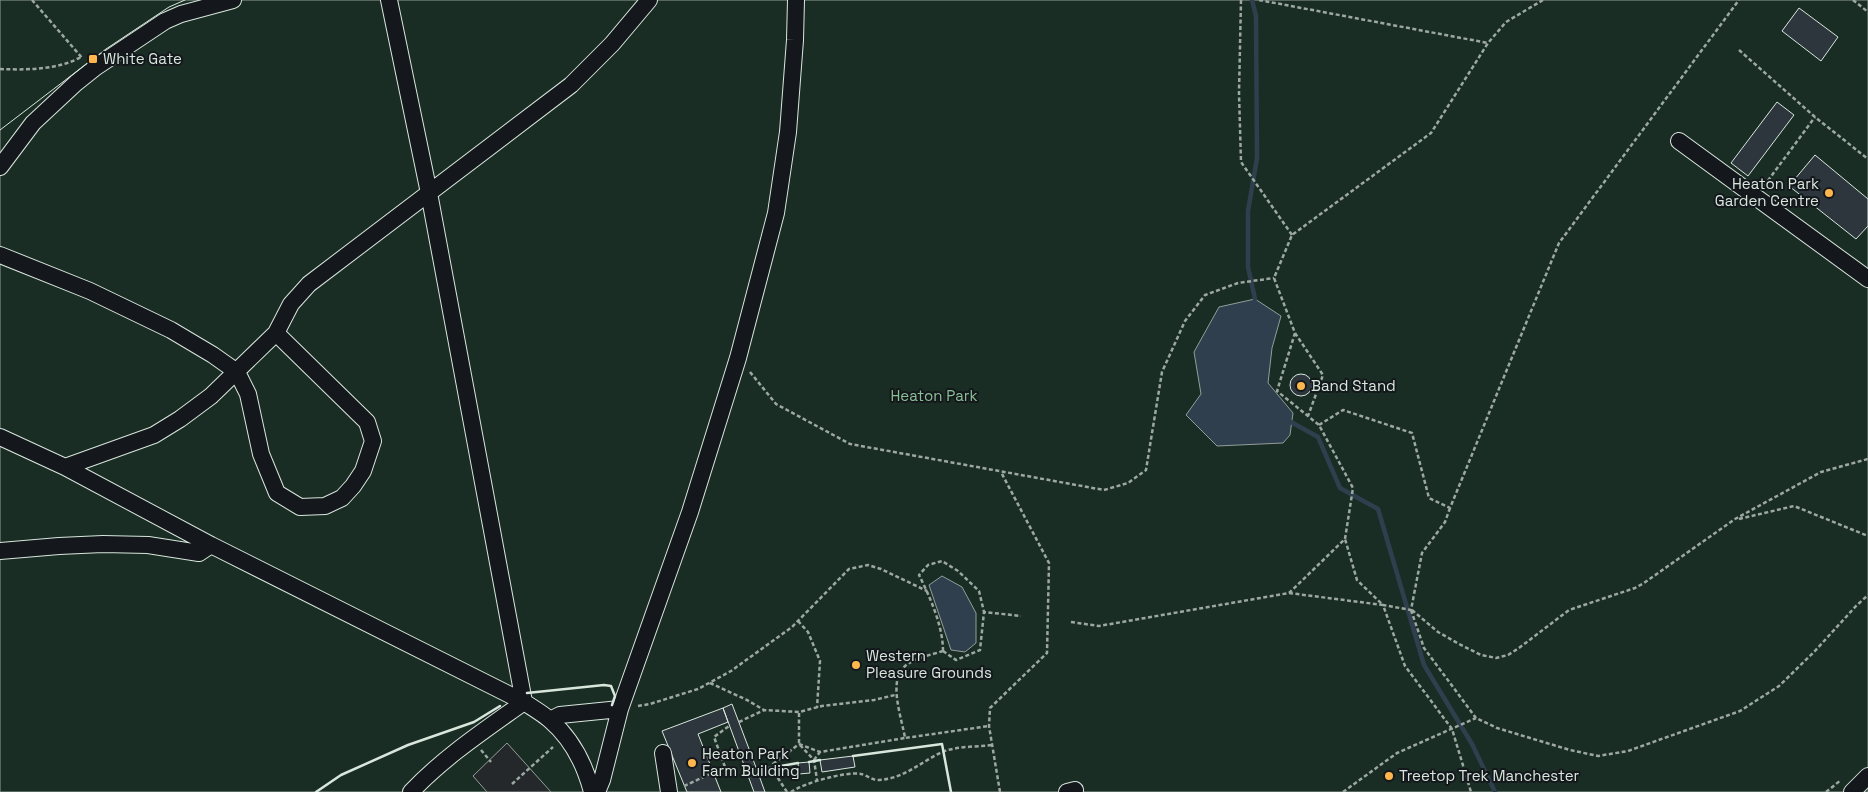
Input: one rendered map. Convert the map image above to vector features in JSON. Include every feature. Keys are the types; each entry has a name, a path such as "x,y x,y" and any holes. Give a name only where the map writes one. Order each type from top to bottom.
{"lane":[{"path":"0,167 33,124 93,69 165,21 181,14 233,0"},
{"path":"390,0 429,192 524,702"},
{"path":"65,467 154,435 211,396 276,333 291,304 309,284 571,86 612,44 649,0"},
{"path":"597,792 602,780 620,709 690,512 738,358 776,213 788,132 796,0"},
{"path":"1679,141 1868,279"},
{"path":"0,256 90,291 171,330 214,355 236,372 248,394 261,454 277,492 300,507 324,506 342,498 354,486 370,455 374,440 367,422 276,333"},
{"path":"0,437 65,467 211,545 524,702 550,720 580,756 588,775 592,792"},
{"path":"0,552 49,546 103,544 148,545 199,553 211,545"},
{"path":"411,792 425,777 524,702"},
{"path":"550,720 560,715 620,709"},
{"path":"663,753 675,790"},
{"path":"1852,792 1868,776"}],"path":[{"path":"32,0 93,69"},
{"path":"1241,0 1239,93 1241,162 1292,235"},
{"path":"1260,0 1488,43"},
{"path":"1308,416 1323,375 1295,333 1274,278 1292,235 1431,133 1488,43 1506,22 1543,0"},
{"path":"1739,0 1558,243 1445,522 1422,553 1411,610 1424,648 1476,718 1497,728 1570,750 1598,756 1628,751 1740,711 1779,686 1868,595"},
{"path":"1853,0 1868,12"},
{"path":"1739,50 1815,117 1868,159"},
{"path":"0,69 21,70 68,64 81,57"},
{"path":"1755,197 1815,117"},
{"path":"738,358 776,404 850,444 1104,490 1128,483 1146,470 1162,372 1184,321 1205,295 1238,283 1274,278"},
{"path":"1295,333 1277,391 1319,425 1353,488 1344,539 1357,580 1383,605 1405,666 1452,729 1471,792"},
{"path":"1319,425 1343,410 1412,433 1429,498 1450,508"},
{"path":"1071,622 1099,626 1289,593 1411,610 1438,632 1481,655 1496,658 1508,655 1519,648 1569,610 1635,588 1644,583 1735,520 1821,472 1868,459"},
{"path":"1000,792 989,726 990,708 1046,654 1049,563 1001,472"},
{"path":"1735,520 1794,506 1868,536"},
{"path":"1289,593 1344,539"},
{"path":"942,561 958,571 979,591 984,612 980,650 956,660 943,651 943,639 927,591 919,575 928,565 942,561"},
{"path":"620,709 650,704 698,689 731,671 798,621 848,569 868,565 881,569 927,591"},
{"path":"984,612 1021,616"},
{"path":"798,621 808,632 820,661 816,698 817,708"},
{"path":"905,738 899,704 895,695 898,677 904,667 918,659 943,651"},
{"path":"710,683 764,710 799,712 895,695"},
{"path":"739,722 764,710"},
{"path":"799,712 799,744 814,760 817,780"},
{"path":"1343,792 1396,753 1476,718"},
{"path":"675,790 725,767 714,737 729,726"},
{"path":"799,744 820,752 989,726"},
{"path":"512,784 556,744"},
{"path":"787,792 772,769 772,764 799,744"},
{"path":"791,792 817,780 860,774 878,780 902,775 943,752 955,748 992,745"},
{"path":"814,760 820,752"},
{"path":"484,754 491,762"}],"green space":[{"name":"Heaton Park","path":"0,0 1868,0 1868,792 0,792"}],"shaded area":[{"path":"507,743 551,792 487,792 473,776"}],"water":[{"path":"1255,299 1281,316 1272,348 1268,383 1293,413 1290,435 1283,443 1217,446 1186,415 1201,394 1194,352 1219,307"},
{"path":"942,576 962,587 976,613 976,643 965,652 951,650 929,585"}],"building":[{"path":"1799,8 1838,37 1821,61 1782,31"},
{"path":"1777,102 1794,115 1748,176 1731,163"},
{"name":"Heaton Park Garden Centre","path":"1815,155 1868,199 1868,226 1856,239 1789,186"},
{"name":"Band Stand","path":"1301,374 1309,377 1312,385 1309,393 1301,396 1293,393 1290,385 1293,377"},
{"path":"732,704 765,792 754,792 723,708"},
{"name":"Heaton Park Farm Building","path":"723,708 728,722 698,734 721,792 687,792 662,731"},
{"path":"853,756 855,767 822,772 820,760"},
{"path":"809,762 810,773 799,774 798,763"}],"waterway":[{"path":"1252,0 1256,16 1257,158 1248,211 1248,267 1255,299"},
{"path":"1291,422 1318,437 1340,488 1378,509 1424,665 1472,744 1495,792"}],"tram line":[{"path":"0,130 106,49 169,7 185,0"}],"wall":[{"path":"527,693 604,685 611,686 615,696 612,705"},
{"path":"316,792 341,775 408,745 474,722 500,706"},
{"path":"853,756 942,744 951,792"},
{"path":"809,762 820,760"},
{"path":"757,770 798,763"}],"place":[{"name":"White Gate","path":"93,59"},
{"name":"Heaton Park Garden Centre","path":"1829,193"},
{"name":"Band Stand","path":"1301,386"},
{"name":"Western Pleasure Grounds","path":"856,665"},
{"name":"Heaton Park Farm Building","path":"692,763"},
{"name":"Treetop Trek Manchester","path":"1389,776"}]}
